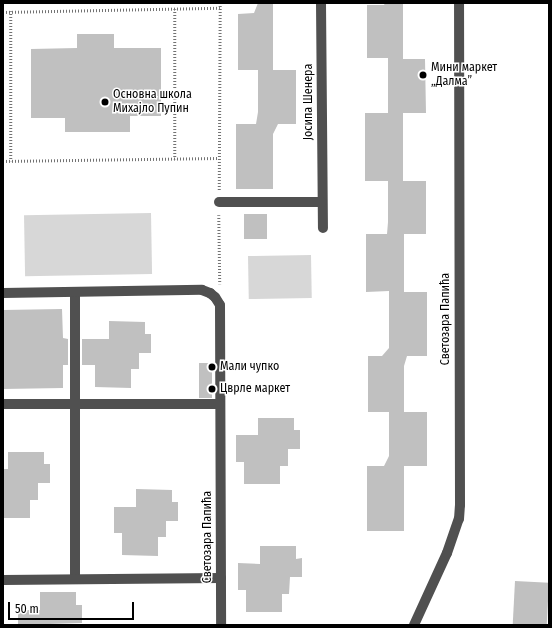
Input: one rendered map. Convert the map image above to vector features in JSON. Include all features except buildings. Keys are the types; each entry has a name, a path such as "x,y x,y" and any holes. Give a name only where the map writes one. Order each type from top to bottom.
{"street":[{"name":"Јосипа Шенера","path":"321,3 323,228"},
{"name":"Светозара Папића","path":"414,625 447,553 459,519 459,3"},
{"path":"219,202 322,202"},
{"path":"3,293 202,290 213,295 220,305"},
{"path":"75,292 75,579"},
{"name":"Светозара Папића","path":"220,305 221,625"},
{"path":"3,404 220,404"},
{"path":"3,580 221,578"}],"path":[{"path":"220,3 220,305"},
{"path":"3,12 220,8"},
{"path":"175,9 175,159"},
{"path":"11,11 12,161"},
{"path":"3,161 219,158"}],"shaded area":[{"path":"151,213 152,274 25,276 24,215"},
{"path":"311,255 312,298 249,299 248,256"}],"place":[{"name":"Мини маркет „Далма”","path":"423,75"},
{"name":"Основна школа Михајло Пупин","path":"105,102"},
{"name":"Мали чупко","path":"212,367"},
{"name":"Цврле маркет","path":"212,389"}]}
